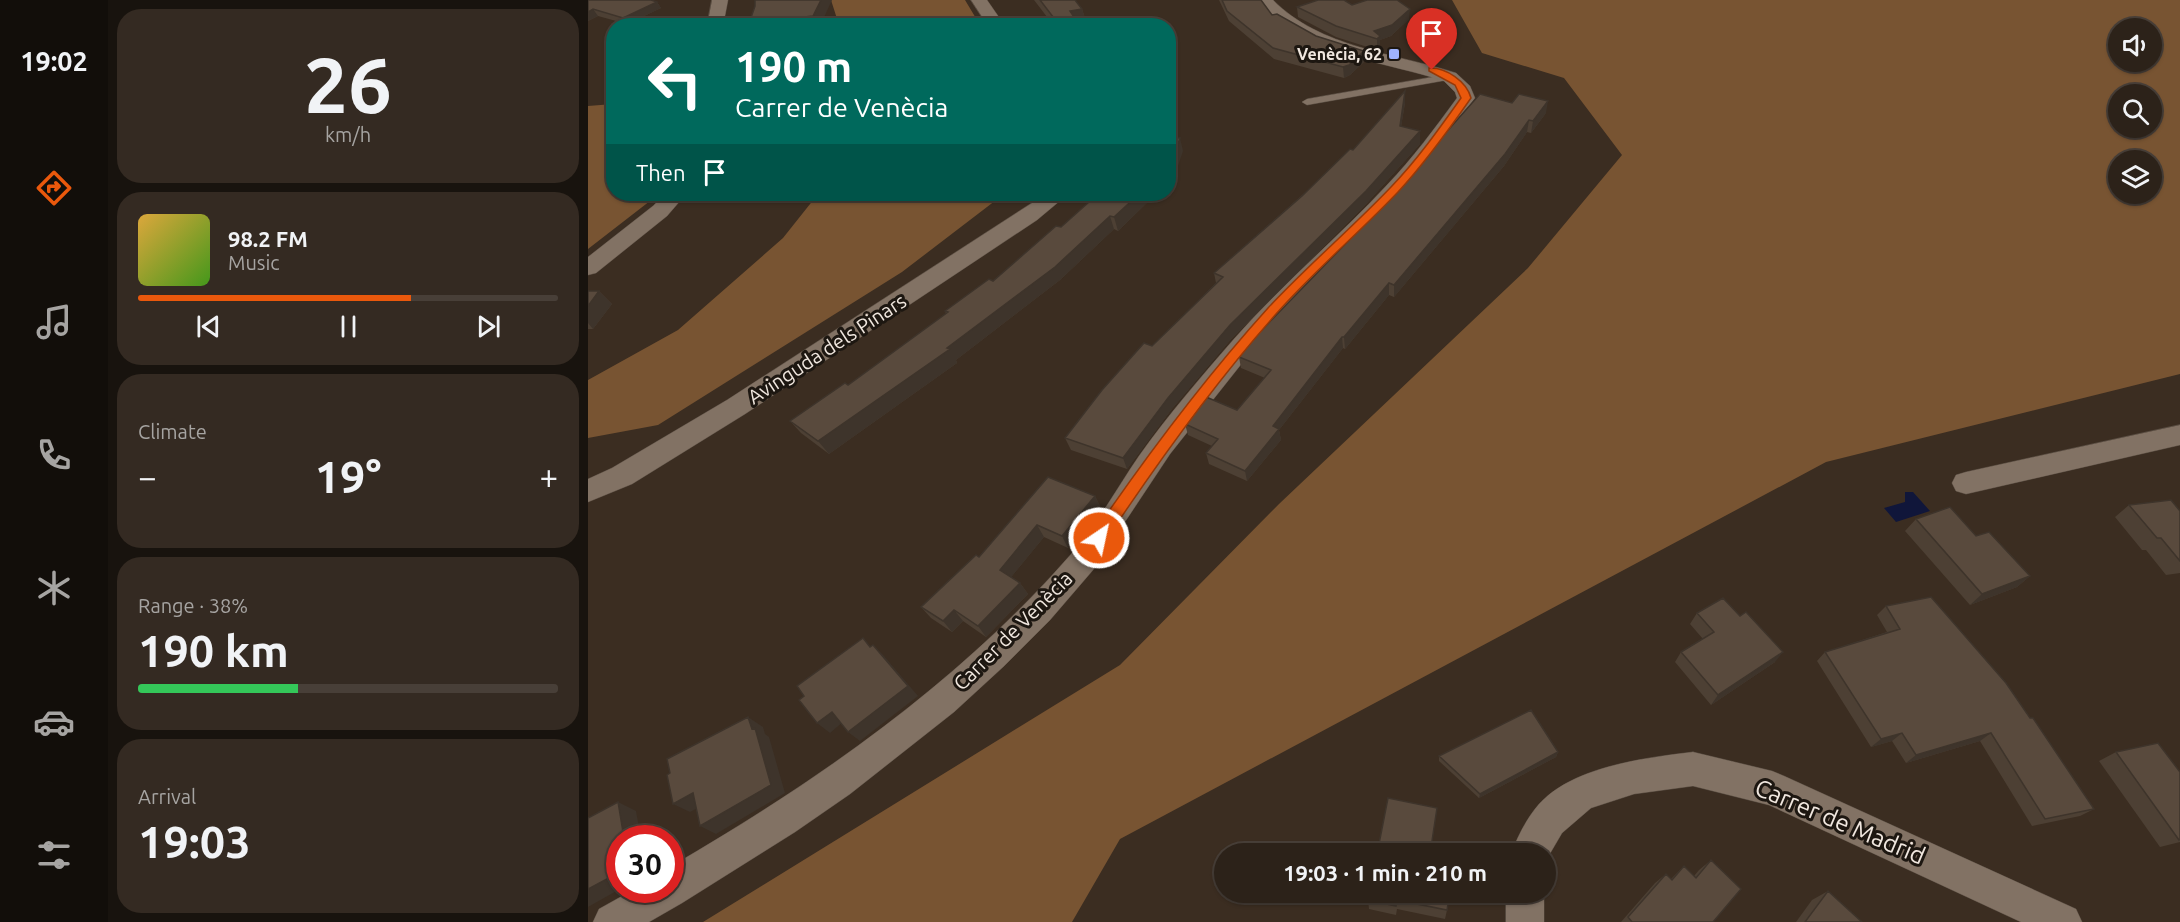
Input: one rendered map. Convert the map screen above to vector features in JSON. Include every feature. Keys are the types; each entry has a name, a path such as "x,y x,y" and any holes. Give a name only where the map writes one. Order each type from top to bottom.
{"street":[{"path":"717,18 720,0"},
{"path":"979,0 991,18"},
{"path":"1264,0 1273,12 1294,28 1322,40 1450,77"},
{"name":"Carrer de Venècia","path":"684,880 767,829 904,732 953,691 1025,624 1086,558 1150,461 1216,377 1273,310 1396,188 1436,140 1466,98 1464,90 1450,77"},
{"path":"588,268 669,201"},
{"name":"Avinguda dels Pinars","path":"590,493 736,408 1048,201"},
{"path":"1966,483 2180,435"},
{"name":"Carrer de Madrid","path":"1535,843 1549,820 1581,794 1634,777 1693,769 1772,788 2063,922"},
{"name":"Carrer de Venècia","path":"612,922 645,903"},
{"path":"1525,903 1526,922"}],"lane":[{"path":"1307,102 1450,77"}],"shaded area":[{"path":"831,0 965,0 976,18 837,18"},
{"path":"1452,0 2180,0 2180,374 1826,462 1120,839 1072,922 703,922 1120,665 1279,504 1528,268 1622,155 1564,78 1482,53"},
{"path":"606,105 606,201 650,201 588,249 588,106"},
{"path":"812,201 995,201 902,272 658,425 588,438 588,380 678,330 783,238"}],"water":[{"path":"1905,492 1913,492 1930,511 1896,522 1884,508 1905,502"}],"building":[{"path":"588,0 651,0 657,2 623,18 593,9 588,12"},
{"path":"755,0 821,0 813,16 804,18 751,18"},
{"path":"1040,0 1075,0 1082,9 1070,11 1072,18 1054,18"},
{"path":"1222,0 1261,0 1272,15 1277,14 1316,36 1364,51 1349,65 1343,67 1273,48 1227,11"},
{"path":"1318,0 1344,0 1352,5 1367,0 1397,0 1410,9 1392,25 1374,31 1380,36 1377,39 1336,26 1297,7"},
{"path":"1405,91 1400,126 1420,131 1366,191 1230,325 1168,398 1123,458 1065,438 1102,390 1144,343 1152,346 1223,277 1214,273 1302,196 1350,149 1353,150"},
{"path":"1480,94 1512,103 1519,94 1548,101 1533,121 1529,120 1505,154 1394,285 1389,283 1342,337 1273,426 1279,429 1245,471 1206,453 1218,439 1185,424 1206,397 1237,410 1271,370 1239,357 1254,338 1415,172"},
{"path":"1176,138 1180,138 1176,150"},
{"path":"1090,201 1131,201 1114,217 1110,216 1055,267 947,348 950,349 818,441 790,421 845,383 848,385 989,279 993,281 1056,226 1061,227"},
{"path":"588,291 599,291 588,306"},
{"path":"1048,477 1095,496 1062,536 1037,525 1000,570 1020,583 978,626 954,610 943,621 921,607 976,555 979,557"},
{"path":"2171,500 2180,511 2180,561 2129,505"},
{"path":"1950,507 1976,536 1989,532 2030,576 1982,594 1916,519"},
{"path":"1931,597 2006,683 2030,718 2033,718 2094,809 2045,819 1991,733 1916,755 1902,733 1881,739 1825,652 1900,629 1886,606"},
{"path":"1723,598 1740,616 1746,612 1783,652 1718,695 1681,652 1714,632 1697,613"},
{"path":"863,638 870,647 873,645 908,686 848,732 832,712 817,723 799,700 804,696 797,686"},
{"path":"1531,710 1558,752 1480,794 1439,756"},
{"path":"748,717 752,729 755,728 771,785 700,826 693,793 673,804 667,775 670,773 667,759"},
{"path":"2158,743 2180,772 2179,840 2116,752"},
{"path":"1388,798 1437,808 1432,843 1379,843"},
{"path":"618,802 622,825 606,825 606,879 588,889 588,818"},
{"path":"1711,860 1741,889 1713,922 1632,922 1628,917 1666,874 1672,880 1684,866 1696,878"},
{"path":"1828,891 1862,922 1805,922"},
{"path":"1412,903 1448,903 1447,910"}],"place":[{"name":"Venècia, 62","path":"1394,54"}],"route":[{"path":"1099,538 1150,461 1216,377 1273,310 1396,188 1436,140 1466,98 1459,83 1432,70"}]}
